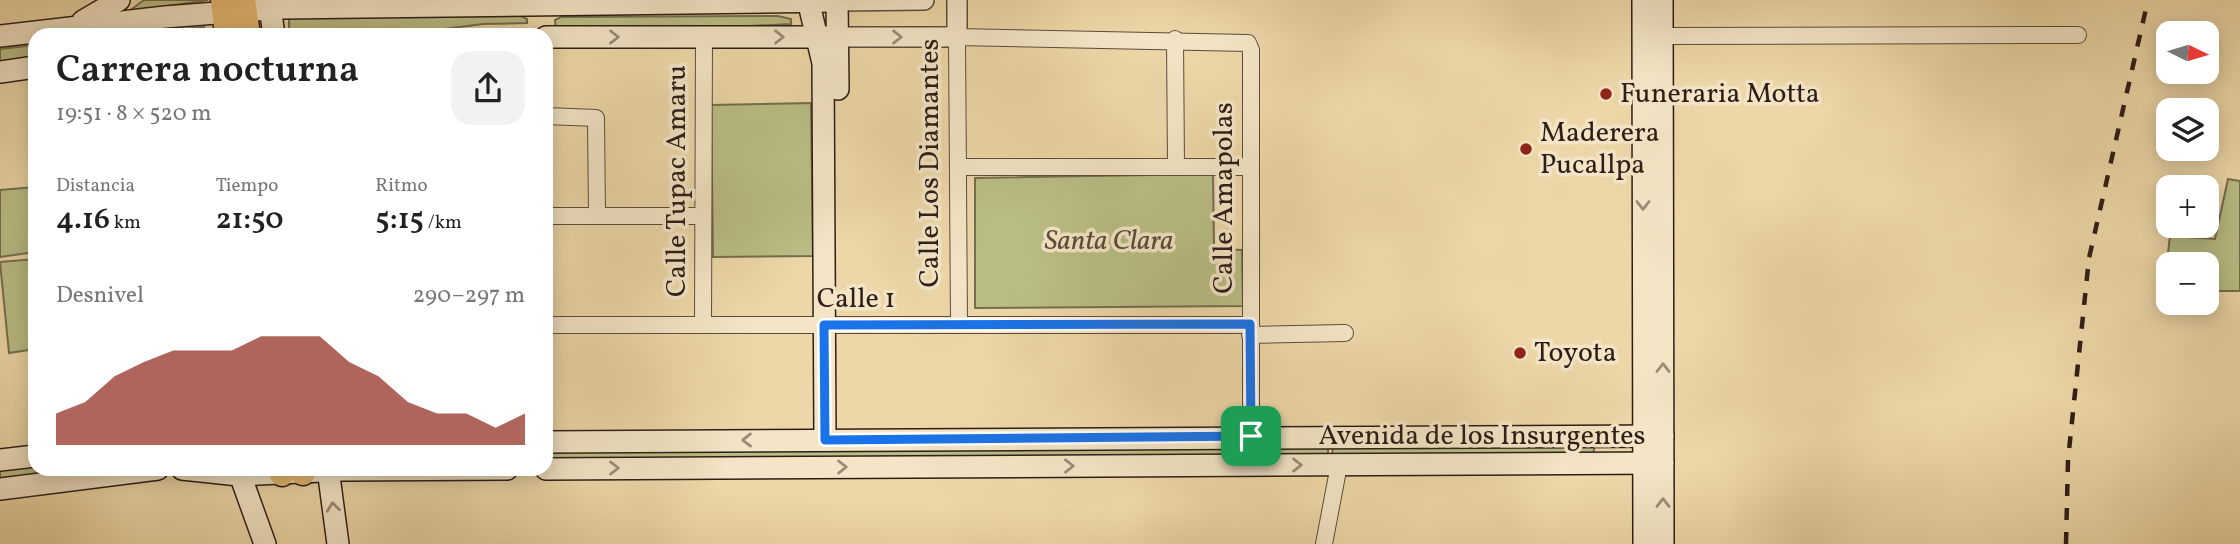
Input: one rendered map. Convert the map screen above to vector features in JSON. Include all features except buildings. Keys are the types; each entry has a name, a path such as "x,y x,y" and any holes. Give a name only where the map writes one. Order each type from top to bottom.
{"main road":[{"path":"68,27 119,0"},
{"path":"1643,0 1653,436 1663,544"},
{"path":"1653,436 1662,0"},
{"path":"808,1 828,37"},
{"path":"60,28 235,16 270,5 837,1 828,37 824,93 832,325 832,440"},
{"path":"270,5 273,28"},
{"path":"538,28 539,5"},
{"path":"0,36 28,32"},
{"path":"553,37 828,37"},
{"path":"0,72 28,68"},
{"name":"Avenida de los Insurgentes","path":"553,442 1251,436 1653,436"},
{"path":"0,460 28,457"},
{"path":"1644,544 1654,463"},
{"name":"Avenida de los Insurgentes","path":"553,469 1654,463"},
{"path":"0,489 103,476"},
{"path":"201,476 230,491 252,512"},
{"path":"239,476 265,544"},
{"path":"329,476 338,544"}],"street":[{"path":"837,1 923,0"},
{"name":"Calle Los Diamantes","path":"957,0 959,325"},
{"path":"1662,36 2078,35"},
{"name":"Calle Tupac Amaru","path":"703,325 704,37"},
{"path":"828,37 1175,40 1175,167"},
{"name":"Calle Amapolas","path":"1175,40 1248,43 1251,50 1251,436"},
{"path":"553,116 596,118 597,216"},
{"path":"958,167 1249,167"},
{"path":"553,216 703,216"},
{"name":"Calle 1","path":"553,326 959,325 1345,333"},
{"path":"1324,544 1339,465"}],"green space":[{"path":"144,0 208,0 128,12"},
{"path":"521,16 527,19 527,23 452,28 289,28 289,17"},
{"path":"778,16 791,19 791,24 563,35 556,33 555,20 561,17"},
{"path":"28,46 28,62 0,66 0,49"},
{"path":"811,103 813,256 713,257 711,105"},
{"name":"Santa Clara","path":"1213,174 1214,249 1242,250 1243,306 975,308 975,178"},
{"path":"2228,179 2240,181 2240,291 2219,291 2219,252 2168,252 2170,238 2219,238 2219,221"},
{"path":"28,188 28,253 0,257 0,190"},
{"path":"28,260 28,350 9,353 0,262"},
{"path":"1595,444 1593,455 1332,456 1333,447"},
{"path":"1328,447 1328,457 553,462 553,450"},
{"path":"28,462 28,476 42,476 0,481 0,465"}],"railway":[{"path":"2066,544 2068,460 2089,258 2148,0"}],"place":[{"name":"Funeraria Motta","path":"1606,94"},
{"name":"Maderera Pucallpa","path":"1526,149"},
{"name":"Toyota","path":"1520,353"}],"route":[{"path":"1250,324 1251,436 825,440 824,325 1250,324"}]}
